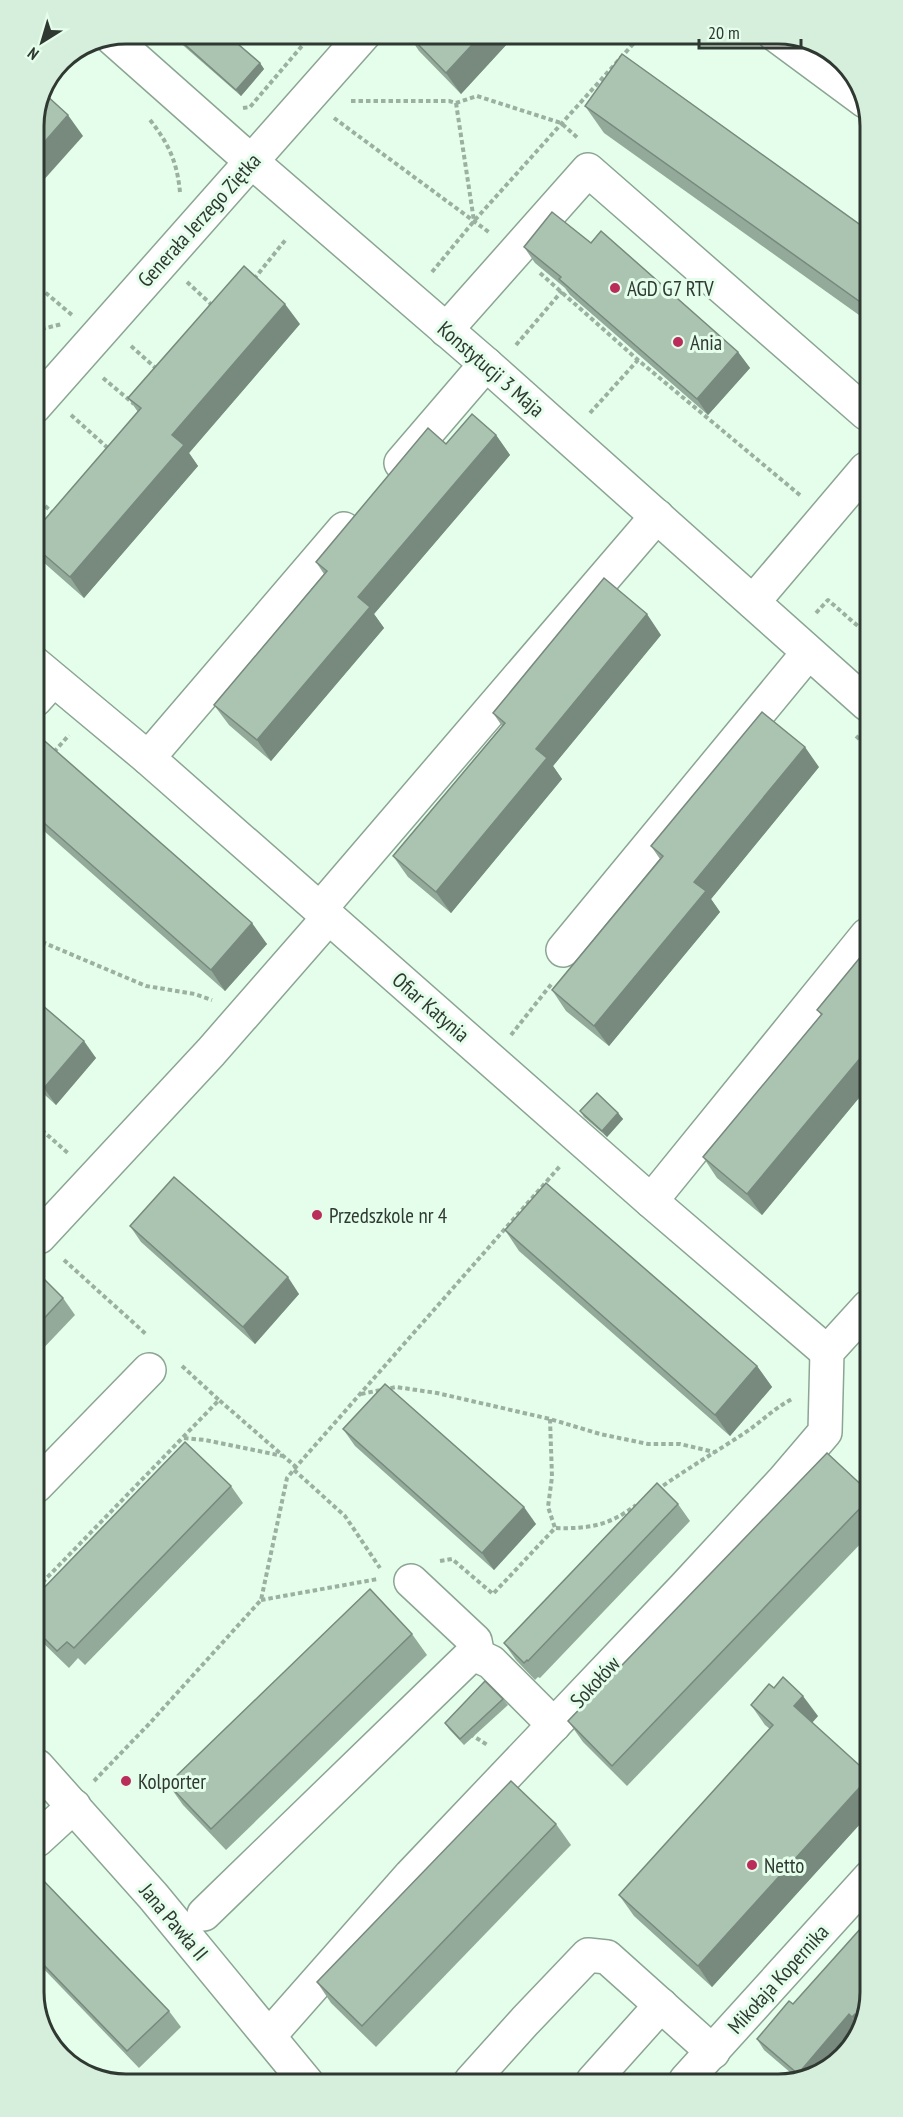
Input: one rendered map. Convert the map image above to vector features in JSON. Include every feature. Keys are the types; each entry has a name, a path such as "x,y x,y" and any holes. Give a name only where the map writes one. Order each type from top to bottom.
{"street":[{"name":"Konstytucji 3 Maja","path":"119,44 446,330 500,356 657,516 860,698"},
{"name":"Generała Jerzego Ziętka","path":"49,408 251,161 354,44"},
{"path":"789,45 852,91"},
{"path":"446,330 588,170 860,408"},
{"path":"148,758 371,498 500,356"},
{"path":"753,602 860,476"},
{"path":"44,1232 261,996 325,913 657,516"},
{"path":"560,963 808,653"},
{"name":"Ofiar Katynia","path":"44,683 148,758 651,1201 827,1352"},
{"path":"651,1201 860,944"},
{"path":"827,1352 860,1316"},
{"name":"Sokołów","path":"269,2036 411,1875 784,1480 825,1432 827,1352"},
{"path":"44,1478 162,1365"},
{"path":"399,1579 475,1641 478,1656"},
{"path":"204,1914 468,1658 478,1656 491,1662 554,1725"},
{"name":"Jana Pawła II","path":"44,1770 84,1794 153,1896 299,2073"},
{"path":"44,1833 84,1794"},
{"name":"Mikołaja Kopernika","path":"692,2074 860,1888"},
{"path":"478,2074 588,1955 607,1957 713,2052"},
{"path":"600,2074 661,2005"}],"path":[{"path":"237,110 250,107 304,44"},
{"path":"431,273 474,221 633,44"},
{"path":"456,103 474,221"},
{"path":"326,112 474,221 562,291 638,360 804,498"},
{"path":"146,116 165,139 177,169 180,197"},
{"path":"251,283 288,238"},
{"path":"180,276 216,308"},
{"path":"500,356 562,291"},
{"path":"44,292 73,319"},
{"path":"62,328 81,312"},
{"path":"44,329 73,319"},
{"path":"123,340 160,371"},
{"path":"589,415 638,360"},
{"path":"96,372 141,410"},
{"path":"49,408 111,452"},
{"path":"44,505 58,518"},
{"path":"809,620 828,600 860,628"},
{"path":"49,756 71,733"},
{"path":"44,943 146,986 195,994 219,1002 261,996"},
{"path":"507,1039 560,963"},
{"path":"84,1794 261,1600 287,1478 565,1160"},
{"path":"44,1242 148,1336"},
{"path":"162,1365 219,1400 284,1456 345,1516 399,1579"},
{"path":"360,1395 396,1388 426,1391 550,1419 600,1434 648,1444 680,1443 715,1453"},
{"path":"650,1495 690,1466 715,1453 775,1408 801,1395"},
{"path":"44,1581 219,1400"},
{"path":"550,1419 552,1477 548,1508 555,1528 581,1528 603,1524 624,1514 641,1502"},
{"path":"184,1438 284,1456"},
{"path":"468,1733 497,1751"}],"building":[{"path":"184,44 238,44 260,63 236,90"},
{"path":"418,44 473,44 446,73"},
{"path":"622,54 860,225 860,302 585,106"},
{"path":"49,97 68,115 44,142 44,120"},
{"path":"552,212 591,243 601,231 738,352 697,399 559,279 561,277 524,247"},
{"path":"244,266 285,304 172,435 184,445 70,577 44,555 44,520 141,408 128,398"},
{"path":"472,414 496,435 358,597 370,607 257,740 214,705 327,571 316,562 428,428 446,444"},
{"path":"604,578 647,614 536,749 547,758 436,892 393,856 505,723 493,713"},
{"path":"762,712 805,747 694,882 706,891 594,1026 552,990 663,856 651,846"},
{"path":"44,740 252,923 211,970 44,823"},
{"path":"860,958 860,1058 747,1194 703,1157 822,1014 817,1010"},
{"path":"44,1007 84,1041 44,1088"},
{"path":"597,1093 618,1113 602,1131 580,1111"},
{"path":"174,1177 288,1277 243,1327 130,1226"},
{"path":"546,1183 757,1366 715,1415 505,1230"},
{"path":"44,1279 63,1298 44,1318"},
{"path":"385,1384 524,1507 482,1553 343,1429"},
{"path":"185,1442 231,1486 74,1648 67,1642 57,1651 44,1638 44,1588"},
{"path":"827,1453 860,1484 860,1508 612,1766 568,1721"},
{"path":"657,1483 678,1504 524,1663 504,1643"},
{"path":"370,1589 412,1634 211,1829 168,1784"},
{"name":"Netto","path":"783,1677 803,1696 794,1706 860,1766 860,1787 698,1966 619,1895 773,1725 751,1705 769,1684 774,1688"},
{"path":"485,1681 503,1699 460,1739 445,1723"},
{"path":"511,1781 556,1824 362,2026 317,1982"},
{"path":"44,1881 169,2011 127,2051 44,1965"},
{"path":"860,1929 860,1992 856,2015 852,2017 849,2014 802,2070 795,2071 757,2039 789,2001 793,2004"}],"place":[{"name":"AGD G7 RTV","path":"615,288"},
{"name":"Ania","path":"678,342"},
{"name":"Przedszkole nr 4","path":"317,1215"},
{"name":"Kolporter","path":"126,1781"},
{"name":"Netto","path":"752,1865"}]}
